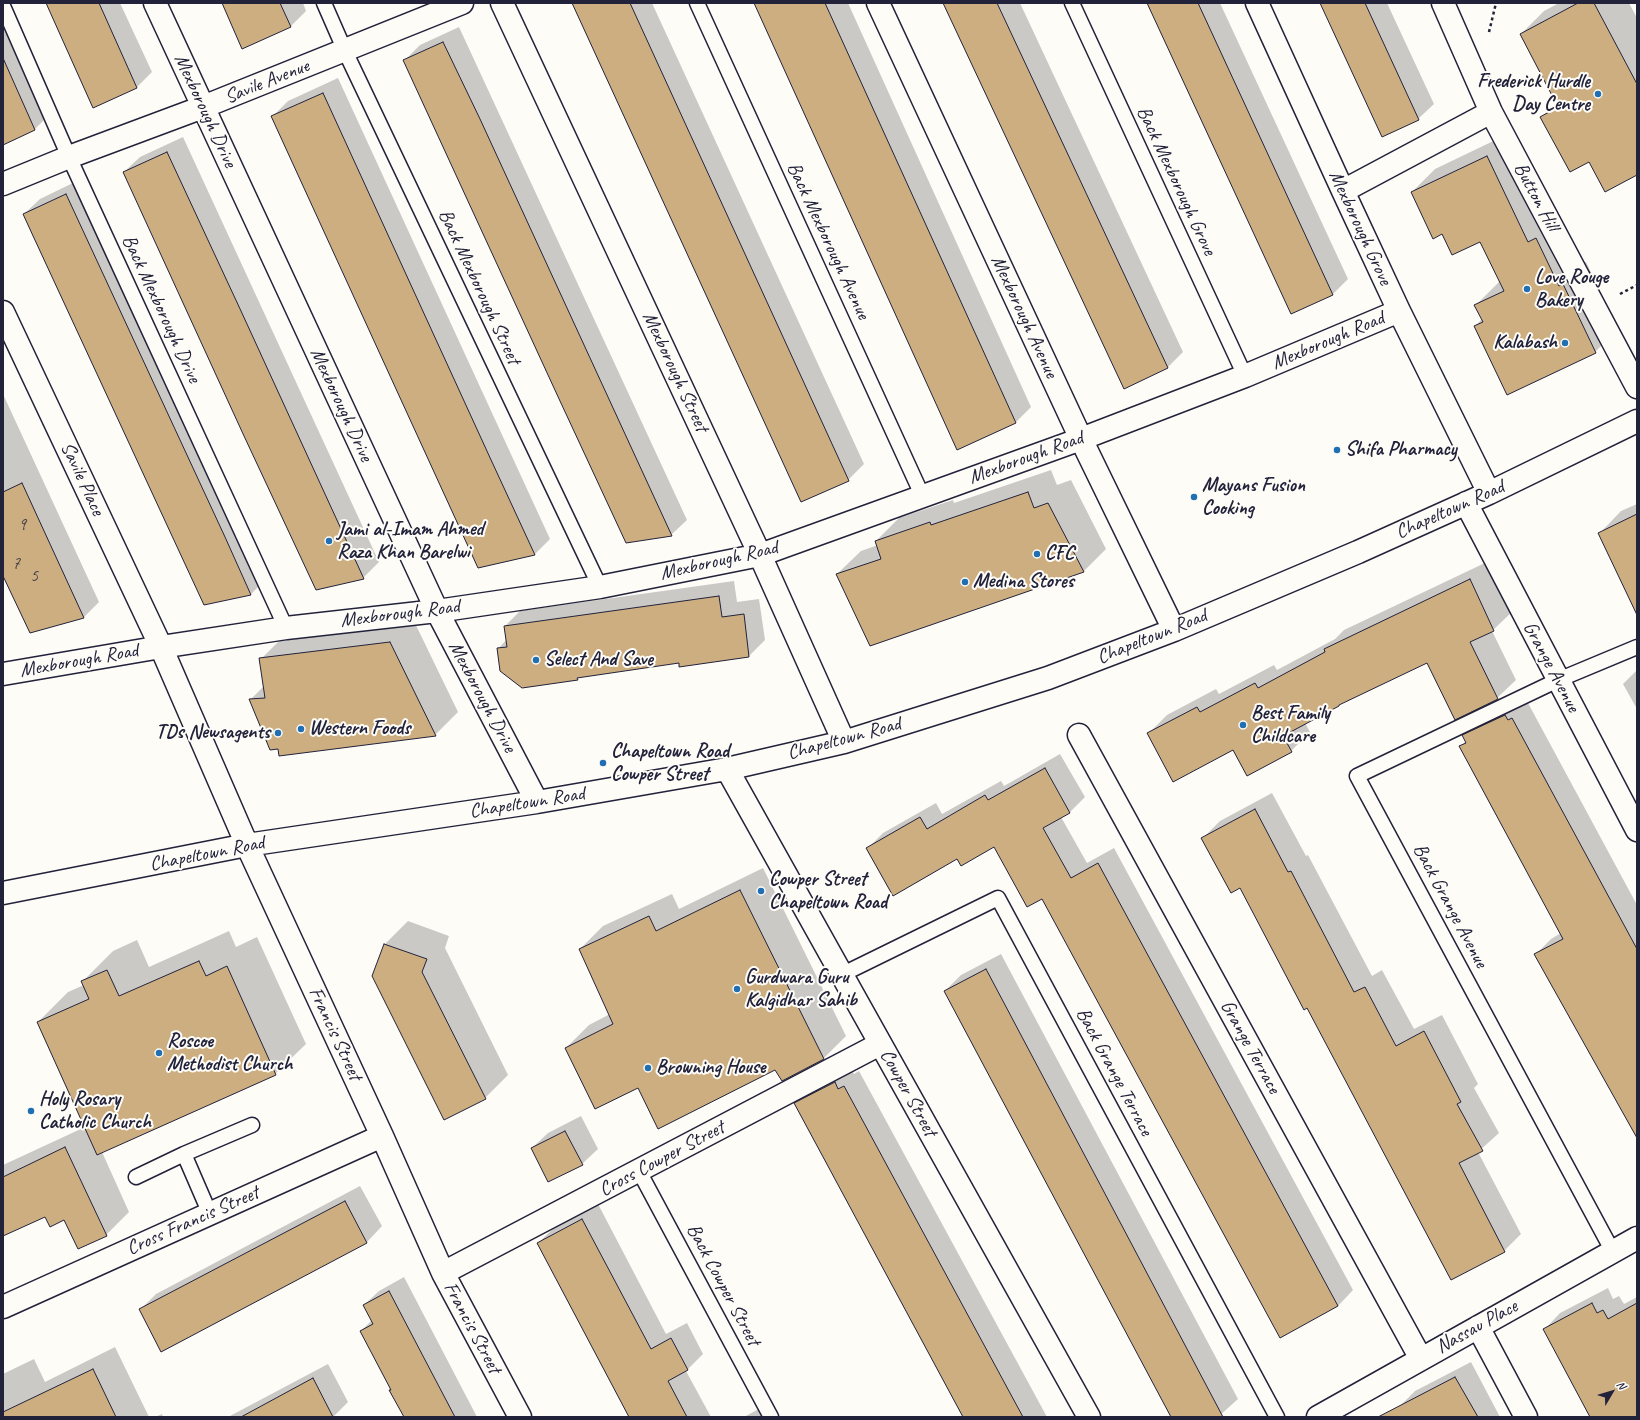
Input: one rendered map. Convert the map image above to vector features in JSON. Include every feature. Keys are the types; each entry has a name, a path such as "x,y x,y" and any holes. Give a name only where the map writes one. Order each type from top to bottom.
{"street":[{"name":"Mexborough Drive","path":"155,3 437,611 537,802"},
{"name":"Savile Avenue","path":"3,184 69,157 203,108 462,3"},
{"name":"Mexborough Street","path":"502,3 760,556 844,742"},
{"name":"Mexborough Avenue","path":"878,3 1081,439 1174,630"},
{"name":"Mexborough Grove","path":"1257,3 1399,311 1490,493"},
{"name":"Button Hill","path":"1443,3 1491,112 1637,386"},
{"path":"1343,191 1491,112"},
{"name":"Mexborough Road","path":"4,672 286,628 437,611 600,587 760,556 922,495 1081,439 1245,376 1399,311"},
{"name":"Savile Place","path":"3,312 161,647"},
{"name":"Chapeltown Road","path":"3,893 247,845 537,802 727,770 844,742 1048,678 1174,630 1358,552 1490,493 1637,421"},
{"name":"Grange Avenue","path":"1466,503 1637,830"},
{"name":"Francis Street","path":"161,647 247,845 382,1136 443,1273 520,1417"},
{"name":"Grange Terrace","path":"1079,736 1420,1359"},
{"name":"Cowper Street","path":"727,770 843,974 880,1044 1089,1417"},
{"name":"Cross Cowper Street","path":"443,1273 880,1044"},
{"name":"Cross Francis Street","path":"3,1307 382,1136"},
{"name":"Nassau Place","path":"1324,1415 1420,1359 1637,1238"},
{"path":"1478,1327 1526,1417"}],"lane":[{"name":"Back Mexborough Street","path":"324,3 345,51 600,587"},
{"name":"Back Mexborough Avenue","path":"697,3 922,495"},
{"name":"Back Mexborough Grove","path":"1072,3 1245,376"},
{"name":"Back Mexborough Drive","path":"3,6 69,157 286,628"},
{"path":"1558,680 1637,647"},
{"name":"Back Grange Avenue","path":"1558,680 1357,776 1613,1252"},
{"name":"Back Grange Terrace","path":"843,974 998,898 1277,1417"},
{"path":"136,1177 184,1154 252,1125"},
{"path":"184,1154 210,1214"},
{"name":"Back Cowper Street","path":"639,1171 771,1417"}],"building":[{"path":"46,3 99,3 137,88 93,108"},
{"path":"222,3 280,3 291,27 242,49"},
{"path":"572,3 630,3 849,481 801,502"},
{"path":"754,3 825,3 1016,423 957,450"},
{"path":"943,3 997,3 1168,368 1124,389"},
{"path":"1147,3 1198,3 1333,295 1291,314"},
{"path":"1320,3 1365,3 1419,120 1382,137"},
{"name":"Frederick Hurdle Day Centre","path":"1578,3 1594,3 1637,84 1637,175 1605,192 1589,162 1570,172 1540,117 1558,107 1520,34"},
{"path":"443,42 672,536 626,543 560,401 403,60"},
{"path":"3,58 35,130 3,145"},
{"path":"323,93 535,555 478,568 271,116"},
{"path":"167,152 364,579 316,590 244,436 123,172"},
{"path":"1487,156 1528,242 1536,238 1559,286 1563,284 1596,353 1507,395 1474,326 1483,322 1474,305 1504,291 1480,242 1452,255 1442,234 1433,239 1411,192"},
{"path":"66,194 251,595 204,605 34,238 23,214"},
{"path":"22,483 84,618 30,633 3,576 3,492"},
{"path":"1028,492 1034,508 1048,503 1084,572 870,646 836,574 881,559 875,541 930,522 931,525"},
{"path":"1637,514 1637,615 1598,533"},
{"path":"1470,579 1494,631 1470,642 1498,699 1455,720 1427,663 1339,705 1283,736 1292,752 1247,776 1233,750 1173,782 1147,733 1197,707 1200,712 1255,683 1258,688 1325,652 1324,649"},
{"path":"719,596 722,617 744,614 749,657 679,667 679,663 577,678 578,680 522,688 500,671 497,648 507,647 504,626"},
{"path":"390,642 436,736 279,756 278,749 270,750 249,699 265,698 259,658"},
{"path":"1505,715 1508,720 1512,718 1637,949 1637,1138 1534,954 1563,939 1459,746 1466,743 1462,735"},
{"path":"1045,768 1070,813 1043,828 1071,878 1098,863 1338,1306 1280,1338 1042,899 1027,907 994,847 961,866 957,859 893,896 866,848 920,817 927,829 985,795 988,800"},
{"path":"1255,809 1288,872 1291,871 1354,992 1365,987 1396,1046 1424,1031 1461,1102 1457,1104 1483,1151 1459,1163 1505,1252 1451,1280 1307,1008 1304,1010 1240,888 1231,893 1201,838"},
{"path":"740,890 824,1059 782,1081 775,1070 658,1129 638,1088 595,1109 565,1048 613,1024 579,949 649,916 656,931"},
{"path":"384,944 427,959 422,972 486,1099 444,1120 372,976"},
{"name":"Roscoe Methodist Church","path":"199,961 206,976 227,966 276,1075 97,1155 37,1022 89,999 81,981 107,970 119,996"},
{"path":"986,969 1223,1417 1171,1417 944,991"},
{"path":"835,1082 838,1089 844,1086 1023,1417 963,1417 794,1103"},
{"path":"565,1131 583,1165 548,1182 531,1148"},
{"path":"65,1147 107,1236 78,1249 64,1220 50,1227 45,1217 3,1236 3,1177"},
{"path":"345,1201 367,1243 161,1352 139,1309"},
{"path":"582,1219 651,1349 671,1338 688,1370 668,1381 687,1417 629,1417 537,1243"},
{"path":"389,1291 455,1417 404,1417 389,1390 391,1390 360,1331 373,1324 363,1305"},
{"path":"1592,1303 1597,1313 1603,1310 1608,1319 1637,1303 1637,1417 1590,1417 1543,1329"},
{"path":"93,1369 116,1417 3,1417 3,1412"},
{"path":"1455,1377 1478,1417 1378,1417"},
{"path":"313,1378 333,1417 241,1417"}],"place":[{"name":"Frederick Hurdle Day Centre","path":"1598,94"},
{"name":"Love Rouge Bakery","path":"1527,289"},
{"name":"Kalabash","path":"1565,343"},
{"name":"Shifa Pharmacy","path":"1337,450"},
{"name":"Mayans Fusion Cooking","path":"1194,497"},
{"name":"Jami al-Imam Ahmed Raza Khan Barelwi","path":"329,541"},
{"name":"CFC","path":"1037,554"},
{"name":"Medina Stores","path":"965,582"},
{"name":"Select And Save","path":"536,660"},
{"name":"Best Family Childcare","path":"1243,725"},
{"name":"Western Foods","path":"301,729"},
{"name":"TDs Newsagents","path":"278,733"},
{"name":"Chapeltown Road Cowper Street","path":"603,763"},
{"name":"Cowper Street Chapeltown Road","path":"761,891"},
{"name":"Gurdwara Guru Kalgidhar Sahib","path":"737,989"},
{"name":"Roscoe Methodist Church","path":"159,1053"},
{"name":"Browning House","path":"648,1068"},
{"name":"Holy Rosary Catholic Church","path":"31,1111"}]}
